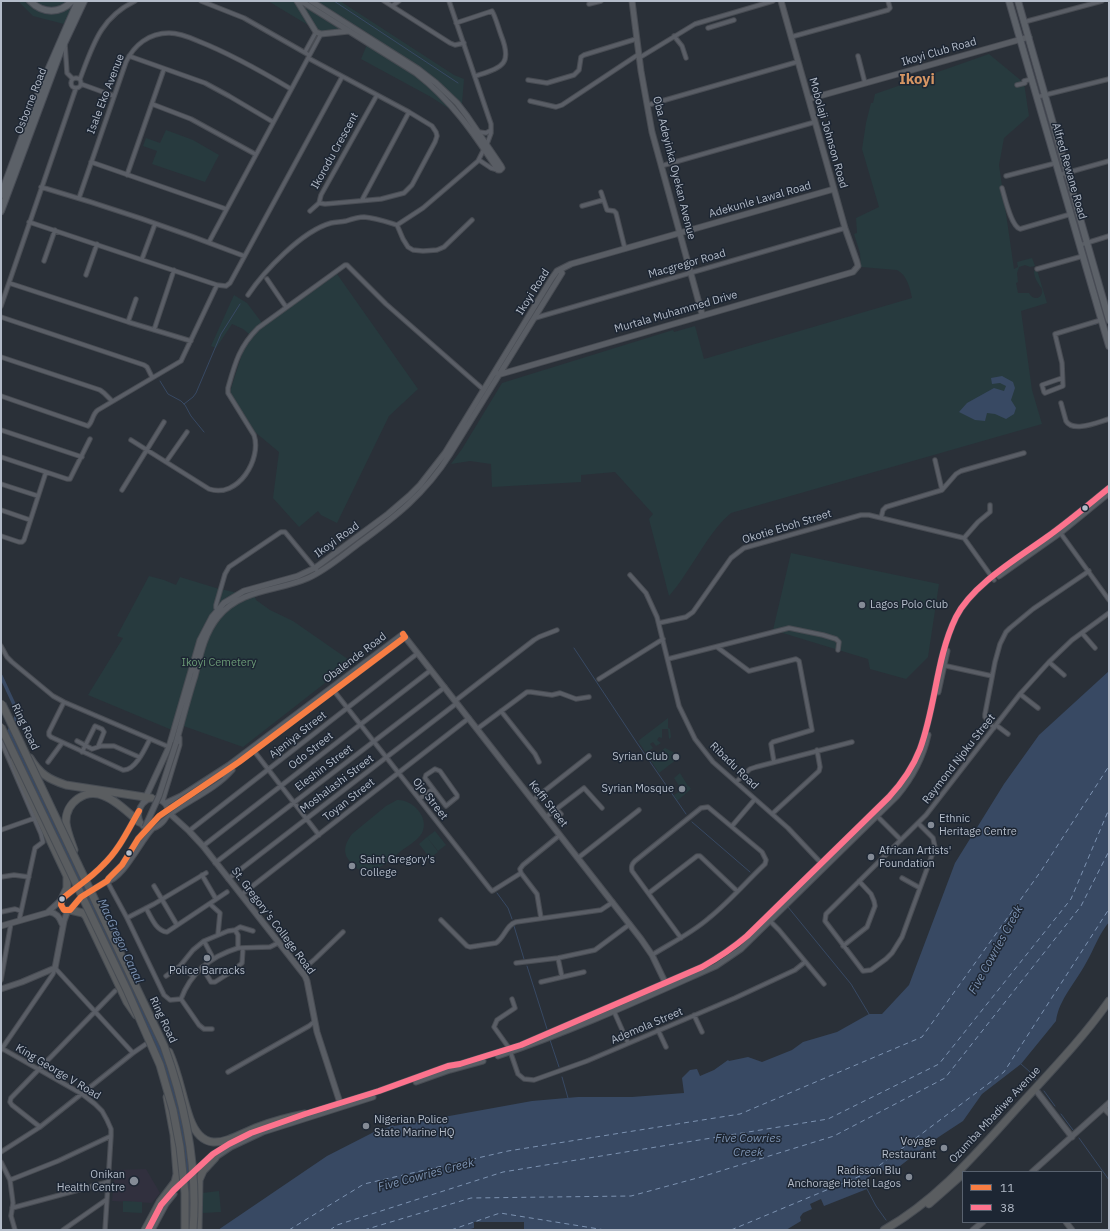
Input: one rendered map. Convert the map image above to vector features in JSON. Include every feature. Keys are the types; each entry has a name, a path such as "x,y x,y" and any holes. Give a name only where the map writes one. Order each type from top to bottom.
{"highway":[{"name":"Ring Road","path":"1,703 21,742 164,1046 179,1093 188,1139 193,1183 193,1230"},
{"name":"Ring Road","path":"1,727 155,1052 173,1110 180,1147 185,1193 185,1230"},
{"path":"21,742 37,769 45,776 66,785 101,790 146,800"},
{"path":"11,747 18,772 65,870 68,881 67,888 62,899"},
{"path":"76,859 66,823 68,812 72,804 80,797 93,794 106,797 137,820"},
{"path":"69,910 84,914 127,1002 140,1020"},
{"name":"Ozumba Mbadiwe Avenue","path":"966,1171 1036,1090 1109,1001"},
{"name":"Ozumba Mbadiwe Avenue","path":"884,1230 931,1200 1087,1037 1109,1009"},
{"path":"164,1046 169,1052 178,1074 189,1116 198,1133 204,1138 213,1142 228,1140 247,1131 282,1119 305,1114"},
{"path":"144,1230 154,1212 175,1182 177,1174 175,1142 165,1083"},
{"path":"198,1230 198,1186 201,1175 215,1158"},
{"name":"Ozumba Mbadiwe Avenue","path":"893,1230 962,1175"}],"main road":[{"path":"30,1 40,9 54,11 66,7 72,1"},
{"name":"Osborne Road","path":"1,195 42,84 78,1"},
{"name":"Osborne Road","path":"1,211 64,44 85,1"},
{"path":"297,1 319,33 349,31"},
{"path":"301,1 416,73 432,86 452,106 486,147"},
{"path":"311,1 424,72 457,103 479,132 498,170"},
{"name":"Oba Adeyinka Oyekan Avenue","path":"632,1 636,39 652,132 702,314"},
{"name":"Mobolaji Johnson Road","path":"781,1 845,228 857,262 856,269"},
{"name":"Alfred Rewane Road","path":"1009,1 1109,346"},
{"name":"Alfred Rewane Road","path":"1018,1 1108,317"},
{"name":"Ikoyi Club Road","path":"809,99 1029,37"},
{"name":"Adekunle Lawal Road","path":"560,272 567,265 834,189"},
{"name":"Murtala Muhammed Drive","path":"501,374 702,314 853,272 856,269"},
{"name":"Ikoyi Road","path":"146,800 169,747 200,640 208,623 231,599 244,591 317,570 388,514 420,485 444,453 486,391 501,374 560,272"},
{"name":"Ikoyi Road","path":"486,391 494,373 560,272"},
{"path":"1101,320 1109,352"},
{"path":"507,363 508,367 513,370"},
{"path":"494,373 501,374"},
{"path":"1059,531 1109,488"},
{"path":"148,1230 161,1205 171,1193 195,1173 231,1147 263,1132 341,1105 470,1065 510,1050 540,1042 666,985 719,958 768,919 875,814 899,786 910,770 920,750 943,665 948,637 959,612 972,594 1109,493"},
{"name":"Ikoyi Road","path":"138,839 156,803 176,743 206,639 220,611"},
{"name":"Obalende Road","path":"164,802 181,796 229,765 403,634 405,637"},
{"name":"Keffi Street","path":"405,637 630,924 652,955 666,985"},
{"name":"Obalende Road","path":"55,968 62,926 69,910 81,897 107,882 109,878 122,866 138,839 150,824 164,812 240,762 405,637"},
{"path":"164,802 179,745 179,731"},
{"name":"Obalende Road","path":"153,828 169,813 219,782 240,762"},
{"path":"47,913 104,864 137,820 139,811 146,800 164,802 168,806 169,813"},
{"name":"St. Gregory's College Road","path":"169,813 203,846 301,971 307,981 315,1022 341,1105"},
{"path":"137,820 147,829 153,828"},
{"path":"107,882 119,874 134,856 142,841 153,828"},
{"path":"62,899 62,907 64,910 69,910"},
{"path":"1,926 47,913 54,913 60,919 62,926"},
{"path":"1,989 55,968"},
{"path":"1036,1090 1072,1137"},
{"path":"1033,1171 1109,1103"},
{"path":"195,1173 213,1154 251,1133 305,1114 341,1105"},
{"path":"1104,1108 1109,1113"},
{"path":"152,1230 166,1204 180,1186"},
{"path":"973,1230 982,1223"}],"street":[{"path":"81,84 80,79 95,38 116,13 135,1"},
{"path":"201,1 256,24 305,52 342,77 409,112 362,200"},
{"path":"384,1 450,43 455,45 464,44"},
{"path":"392,6 399,1"},
{"path":"398,225 423,208 479,160 486,147 491,130 492,124 449,1"},
{"path":"589,4 601,1"},
{"path":"530,101 556,107 562,106 639,56 695,24 773,1"},
{"path":"791,37 888,10 890,8 888,1"},
{"path":"1024,22 1102,1"},
{"path":"456,23 492,11 505,43 507,52 504,61 495,70 476,76"},
{"path":"719,16 722,24"},
{"path":"708,28 734,20"},
{"name":"Isale Eko Avenue","path":"79,198 129,56 140,42 158,34 177,33 223,50 291,89"},
{"path":"305,52 319,33"},
{"path":"209,242 309,56 319,33"},
{"path":"674,36 684,49 686,58"},
{"path":"528,80 547,83 559,81 574,75 579,70 581,57 584,55 636,39"},
{"path":"64,44 67,73 73,79 80,79"},
{"path":"129,56 205,84 229,96 273,122"},
{"path":"858,56 865,83"},
{"path":"648,105 797,62"},
{"path":"126,175 164,69"},
{"path":"29,222 217,285 226,286 230,283 342,77"},
{"path":"73,79 71,84 76,88"},
{"path":"1017,85 1025,83 1024,80 1032,79"},
{"path":"1037,97 1109,79"},
{"path":"81,84 114,96"},
{"path":"1,306 76,88 81,84"},
{"name":"Ikorodu Crescent","path":"376,95 321,195 319,202 325,204 381,199 404,193 408,190 437,136 432,126 409,112"},
{"path":"152,104 191,119 255,154"},
{"path":"661,166 815,122"},
{"path":"479,132 486,134 491,130"},
{"path":"479,160 491,168 498,170"},
{"path":"1059,176 1109,161"},
{"path":"91,162 226,208"},
{"path":"1006,176 1056,163"},
{"path":"41,187 79,198 209,242 244,256"},
{"path":"1002,188 1013,222 1020,230 1071,214"},
{"path":"600,192 607,211 614,211 616,213 625,249"},
{"path":"582,206 603,200"},
{"path":"310,211 319,202"},
{"path":"248,295 260,278 284,255 307,235 320,228 331,223 362,217 377,219 398,225"},
{"path":"398,225 408,247 413,250 423,251 437,250 444,247 472,220"},
{"path":"142,259 155,224"},
{"name":"Macgregor Road","path":"534,318 845,228"},
{"path":"44,261 55,230"},
{"path":"1080,245 1109,236"},
{"path":"86,275 97,244"},
{"path":"1037,269 1083,256"},
{"path":"131,440 213,490 222,490 236,485 246,473 254,457 256,442 254,435 229,397 228,388 240,350 258,328 343,266 347,266 386,304 486,391"},
{"path":"154,330 174,270"},
{"path":"267,279 286,307"},
{"path":"9,283 191,341"},
{"path":"1,396 86,426 91,422 94,413 181,361 217,285"},
{"path":"128,322 136,299"},
{"path":"1,317 144,365 152,377"},
{"path":"1062,378 1042,385 1044,392 1045,393 1062,387 1062,378 1062,363 1055,334 1101,320"},
{"path":"1,357 100,390 112,401"},
{"path":"1061,403 1067,424 1072,426 1080,427 1109,419"},
{"path":"122,490 164,422"},
{"path":"1,430 82,457"},
{"path":"166,462 187,432"},
{"path":"1,457 70,479 90,439"},
{"path":"881,518 883,510 886,507 942,490 958,472 1024,453"},
{"path":"935,460 942,490"},
{"path":"1,536 22,542 24,540 46,472"},
{"path":"1,484 38,496"},
{"path":"990,506 990,512 978,522 964,538 993,578"},
{"path":"1,510 30,520"},
{"name":"Okotie Eboh Street","path":"659,623 686,617 693,612 731,558 744,548 854,516 869,515 964,538"},
{"path":"1059,531 1088,571 1107,593 1109,600"},
{"path":"220,611 216,605 227,569 235,561 281,532 285,532 317,570"},
{"path":"1008,734 995,726 986,717 992,676 1003,637 1010,628 1051,596 1088,571"},
{"name":"Ribadu Road","path":"630,575 651,601 659,623 679,706 690,730 701,747 713,762 772,814 823,865"},
{"name":"Raymond Njoku Street","path":"843,946 825,921 824,917 826,914 918,824 953,783 1020,694 1049,662 1082,633 1109,613"},
{"path":"668,659 789,628 836,639 839,642 838,650"},
{"name":"Moshalashi Street","path":"228,879 386,758 534,640 557,630"},
{"path":"1082,633 1095,648"},
{"path":"599,678 663,639"},
{"path":"1,646 7,657 12,662 53,696 169,747"},
{"path":"718,647 749,671 796,659 799,661 812,730 773,742 771,744 774,762"},
{"name":"Ajeniya Street","path":"189,831 418,653"},
{"path":"1049,662 1064,675"},
{"path":"943,665 992,676"},
{"name":"Odo Street","path":"203,846 431,670"},
{"name":"Eleshin Street","path":"215,863 445,687"},
{"name":"Ojo Street","path":"334,691 492,891 520,873"},
{"path":"477,729 522,695 531,692 552,696 560,693 576,699 589,697"},
{"path":"1020,694 1038,708"},
{"path":"64,702 49,732 49,735 62,743 123,770 131,769 134,766 150,739"},
{"path":"501,711 534,754 538,762"},
{"name":"Toyan Street","path":"241,895 469,718"},
{"path":"82,752 95,726 102,729 104,732 98,747"},
{"path":"1,741 35,818 43,842 35,848 19,921"},
{"path":"77,741 92,749 98,747 116,746 139,757"},
{"path":"736,782 750,769 817,750 852,742"},
{"path":"48,762 62,743"},
{"path":"772,814 819,771 820,767 817,750"},
{"path":"254,751 319,834"},
{"path":"533,800 589,756"},
{"path":"435,769 440,771 457,795 457,798 446,806 433,789 425,778 426,775 435,769"},
{"path":"546,817 584,788 602,808"},
{"path":"419,799 433,789"},
{"path":"732,826 755,799"},
{"path":"652,955 681,938 710,918 765,864 766,860 762,852 708,807 701,808 632,864 632,871 681,938"},
{"path":"557,810 561,814"},
{"path":"578,858 639,810"},
{"path":"875,814 901,840"},
{"path":"1,830 35,818"},
{"path":"859,882 871,894 875,906 867,928 843,946 863,971 871,970 878,966 897,946 902,937 934,852 935,846 932,838 918,824"},
{"path":"541,918 536,894 520,873 520,869 522,864 560,835"},
{"path":"649,893 697,856 700,856 737,891"},
{"path":"127,918 204,874 216,900"},
{"path":"1,877 14,875 29,877"},
{"path":"902,878 920,888"},
{"path":"107,882 127,918 164,995 170,1000 181,999"},
{"path":"154,886 176,925"},
{"path":"146,908 157,927 163,932 167,932 227,892"},
{"path":"441,920 467,946 470,947 496,943 512,923 601,910 613,902"},
{"path":"210,904 220,913 218,934"},
{"path":"1,912 15,909 22,911"},
{"path":"768,919 780,930 824,984"},
{"path":"1,980 11,924"},
{"path":"516,963 558,958 595,950 630,924"},
{"path":"166,976 180,966 193,950 204,941 218,934 235,930 240,927 253,931"},
{"path":"235,930 238,935 238,948"},
{"path":"301,971 342,932"},
{"path":"204,941 213,958"},
{"path":"181,999 193,976 213,958 238,948 270,947 278,942"},
{"path":"202,967 211,982 215,982 242,963 243,948"},
{"path":"558,958 562,977"},
{"name":"Ademola Street","path":"512,999 515,1008 497,1020 494,1027 510,1050 518,1074 524,1079 534,1080 564,1070 694,1015 795,970 805,962"},
{"path":"180,966 193,976"},
{"path":"1,1049 53,974 55,968 132,1053"},
{"path":"541,982 584,972"},
{"path":"40,1127 12,1105 10,1102 11,1098 115,991"},
{"path":"181,999 199,1025 204,1029 212,1029"},
{"path":"613,1009 628,1043"},
{"path":"694,1015 702,1032"},
{"path":"228,1072 315,1022"},
{"path":"658,1030 666,1047"},
{"path":"1,1152 40,1127 132,1053 146,1044"},
{"name":"King George V Road","path":"1,1049 82,1094 99,1107 105,1115 111,1136 104,1230"},
{"path":"10,1180 58,1161 111,1136"},
{"path":"1,1162 10,1180 13,1203 11,1216 15,1230"},
{"path":"12,1208 108,1182"},
{"path":"63,1230 106,1200"}],"shaded area":[{"name":"Onikan Health Centre","path":"146,1169 160,1193 152,1203 112,1201 115,1170"}],"green space":[{"path":"18,1 74,1 73,7 64,24 33,16"},
{"path":"268,1 295,1 343,31 323,34"},
{"path":"316,1 340,1 454,75 464,79 462,103 451,110 431,97 361,59 371,35"},
{"path":"989,54 1024,83 1029,116 1004,138 999,165 1014,269 1018,267 1017,262 1032,258 1035,266 1030,267 1025,265 1019,267 1017,273 1018,282 1016,283 1018,293 1029,293 1035,298 1040,297 1042,289 1034,274 1034,271 1037,270 1047,303 1021,311 1032,390 1042,424 731,513 712,534 669,596 649,519 653,514 615,472 581,475 581,482 492,487 491,464 470,461 451,464 462,449 502,383 673,330 674,332 695,326 704,359 912,298 906,278 897,270 861,267 860,253 854,234 857,233 856,218 879,207 862,149 871,103 873,103 875,94"},
{"path":"166,130 193,140 219,155 205,182 152,164 157,151 143,146 146,138 160,143"},
{"path":"337,274 418,389 389,416 337,523 321,515 318,511 299,527 273,498 279,452 255,432 230,393 243,351 249,341 261,328"},
{"path":"234,295 247,303 262,323 249,334 243,329 232,324 216,348 211,346"},
{"name":"Lagos Polo Club","path":"791,553 939,584 928,657 906,679 870,669 868,659 773,630"},
{"name":"Ikoyi Cemetery","path":"149,576 176,585 180,577 216,588 255,597 256,600 270,610 293,621 352,662 243,747 175,723 172,730 88,695 123,638 117,636"},
{"path":"668,718 668,728 670,729 671,737 669,739 668,729 662,729 662,738 659,737 657,740 661,743 656,746 653,742 650,744 653,748 649,751 653,757 665,748 681,756 659,773 638,741"},
{"path":"680,773 688,786 686,787 689,786 691,789 677,801 674,795 682,790 674,778"},
{"path":"397,800 408,802 422,815 424,827 422,833 382,866 375,870 361,871 355,867 346,856 345,850 348,840 352,834 386,806"},
{"path":"435,831 446,845 438,851 427,837"},
{"path":"427,837 438,852 430,858 419,844"},
{"path":"219,1191 221,1212 202,1213 202,1193"},
{"path":"123,1201 142,1202 142,1213 123,1212"}],"water":[{"path":"1002,376 1013,382 1015,388 1011,400 1016,408 1014,414 1006,419 995,414 987,413 985,421 975,420 959,412 967,403 994,388 1004,391 1006,386 1000,383 992,384 991,378"},
{"name":"Five Cowries Creek","path":"1109,671 1109,922 1099,937 1082,970 1064,998 1056,1021 1021,1064 982,1094 963,1121 931,1142 900,1166 884,1171 880,1168 863,1182 867,1189 824,1206 821,1199 810,1204 812,1209 803,1213 800,1217 801,1221 786,1230 524,1230 524,1222 474,1222 474,1228 467,1230 218,1230 327,1156 374,1132 375,1133 393,1125 532,1101 578,1097 632,1097 684,1093 682,1078 690,1070 697,1069 700,1076 714,1070 728,1060 748,1057 762,1062 792,1050 803,1042 837,1032 869,1014 882,1014 909,985 955,863 1004,784 1039,735"}],"waterway":[{"path":"334,1 458,83"},
{"path":"184,404 196,393 221,334 240,304"},
{"path":"1089,325 1096,324"},
{"path":"160,381 168,394 185,405 191,416 204,432"},
{"path":"574,648 686,814"},
{"name":"MacGregor Canal","path":"1,676 18,713 9,731 155,1039 164,1062 178,1109 183,1133 188,1181 188,1230"},
{"name":"MacGregor Canal","path":"5,730 9,731"},
{"path":"692,822 750,872"},
{"path":"497,893 508,908 512,919"},
{"path":"788,907 851,984 869,1014"},
{"path":"514,926 524,959"},
{"path":"527,966 547,1029"},
{"path":"550,1040 559,1067"},
{"path":"1021,1064 1036,1080"},
{"path":"562,1077 568,1098"},
{"path":"1044,1091 1055,1106"},
{"path":"1061,1114 1073,1130"},
{"path":"1079,1138 1109,1180"},
{"path":"867,1189 876,1206 886,1220"}],"ferry route":[{"path":"289,1230 364,1184 508,1151 740,1114 922,1037 1041,871 1109,766"},
{"path":"330,1230 337,1225 503,1172 828,1119 939,1064 1071,899 1109,809"},
{"path":"364,1230 471,1198 631,1196 701,1177 834,1136 945,1078 1081,906 1109,851"},
{"path":"731,1230 872,1171 1004,1072 1109,909"},
{"path":"451,1230 500,1213 605,1230"}],"transit line":[{"name":"38","path":"148,1230 161,1205 174,1190 213,1154 251,1133 305,1114 379,1091 448,1066 460,1064 521,1045 702,967 736,945 889,797 907,774 917,756 925,733 930,716 940,665 949,633 963,605 984,583 1055,531 1109,488"},
{"name":"11","path":"139,811 123,840 109,859 94,874 62,899 61,905 64,910 70,910 81,897 107,881 122,865 138,839 159,816 239,762 405,637 403,634"}],"place":[{"name":"Lagos Polo Club","path":"862,605"},
{"name":"Syrian Club","path":"676,757"},
{"name":"Syrian Mosque","path":"682,789"},
{"name":"Ethnic Heritage Centre","path":"931,825"},
{"name":"African Artists' Foundation","path":"871,857"},
{"name":"Saint Gregory's College","path":"352,866"},
{"name":"Police Barracks","path":"207,958"},
{"name":"Nigerian Police State Marine HQ","path":"366,1126"},
{"name":"Voyage Restaurant","path":"944,1148"},
{"name":"Radisson Blu Anchorage Hotel Lagos","path":"909,1177"},
{"name":"Onikan Health Centre","path":"134,1181"}],"district":[{"name":"Ikoyi","path":"917,80"}]}
